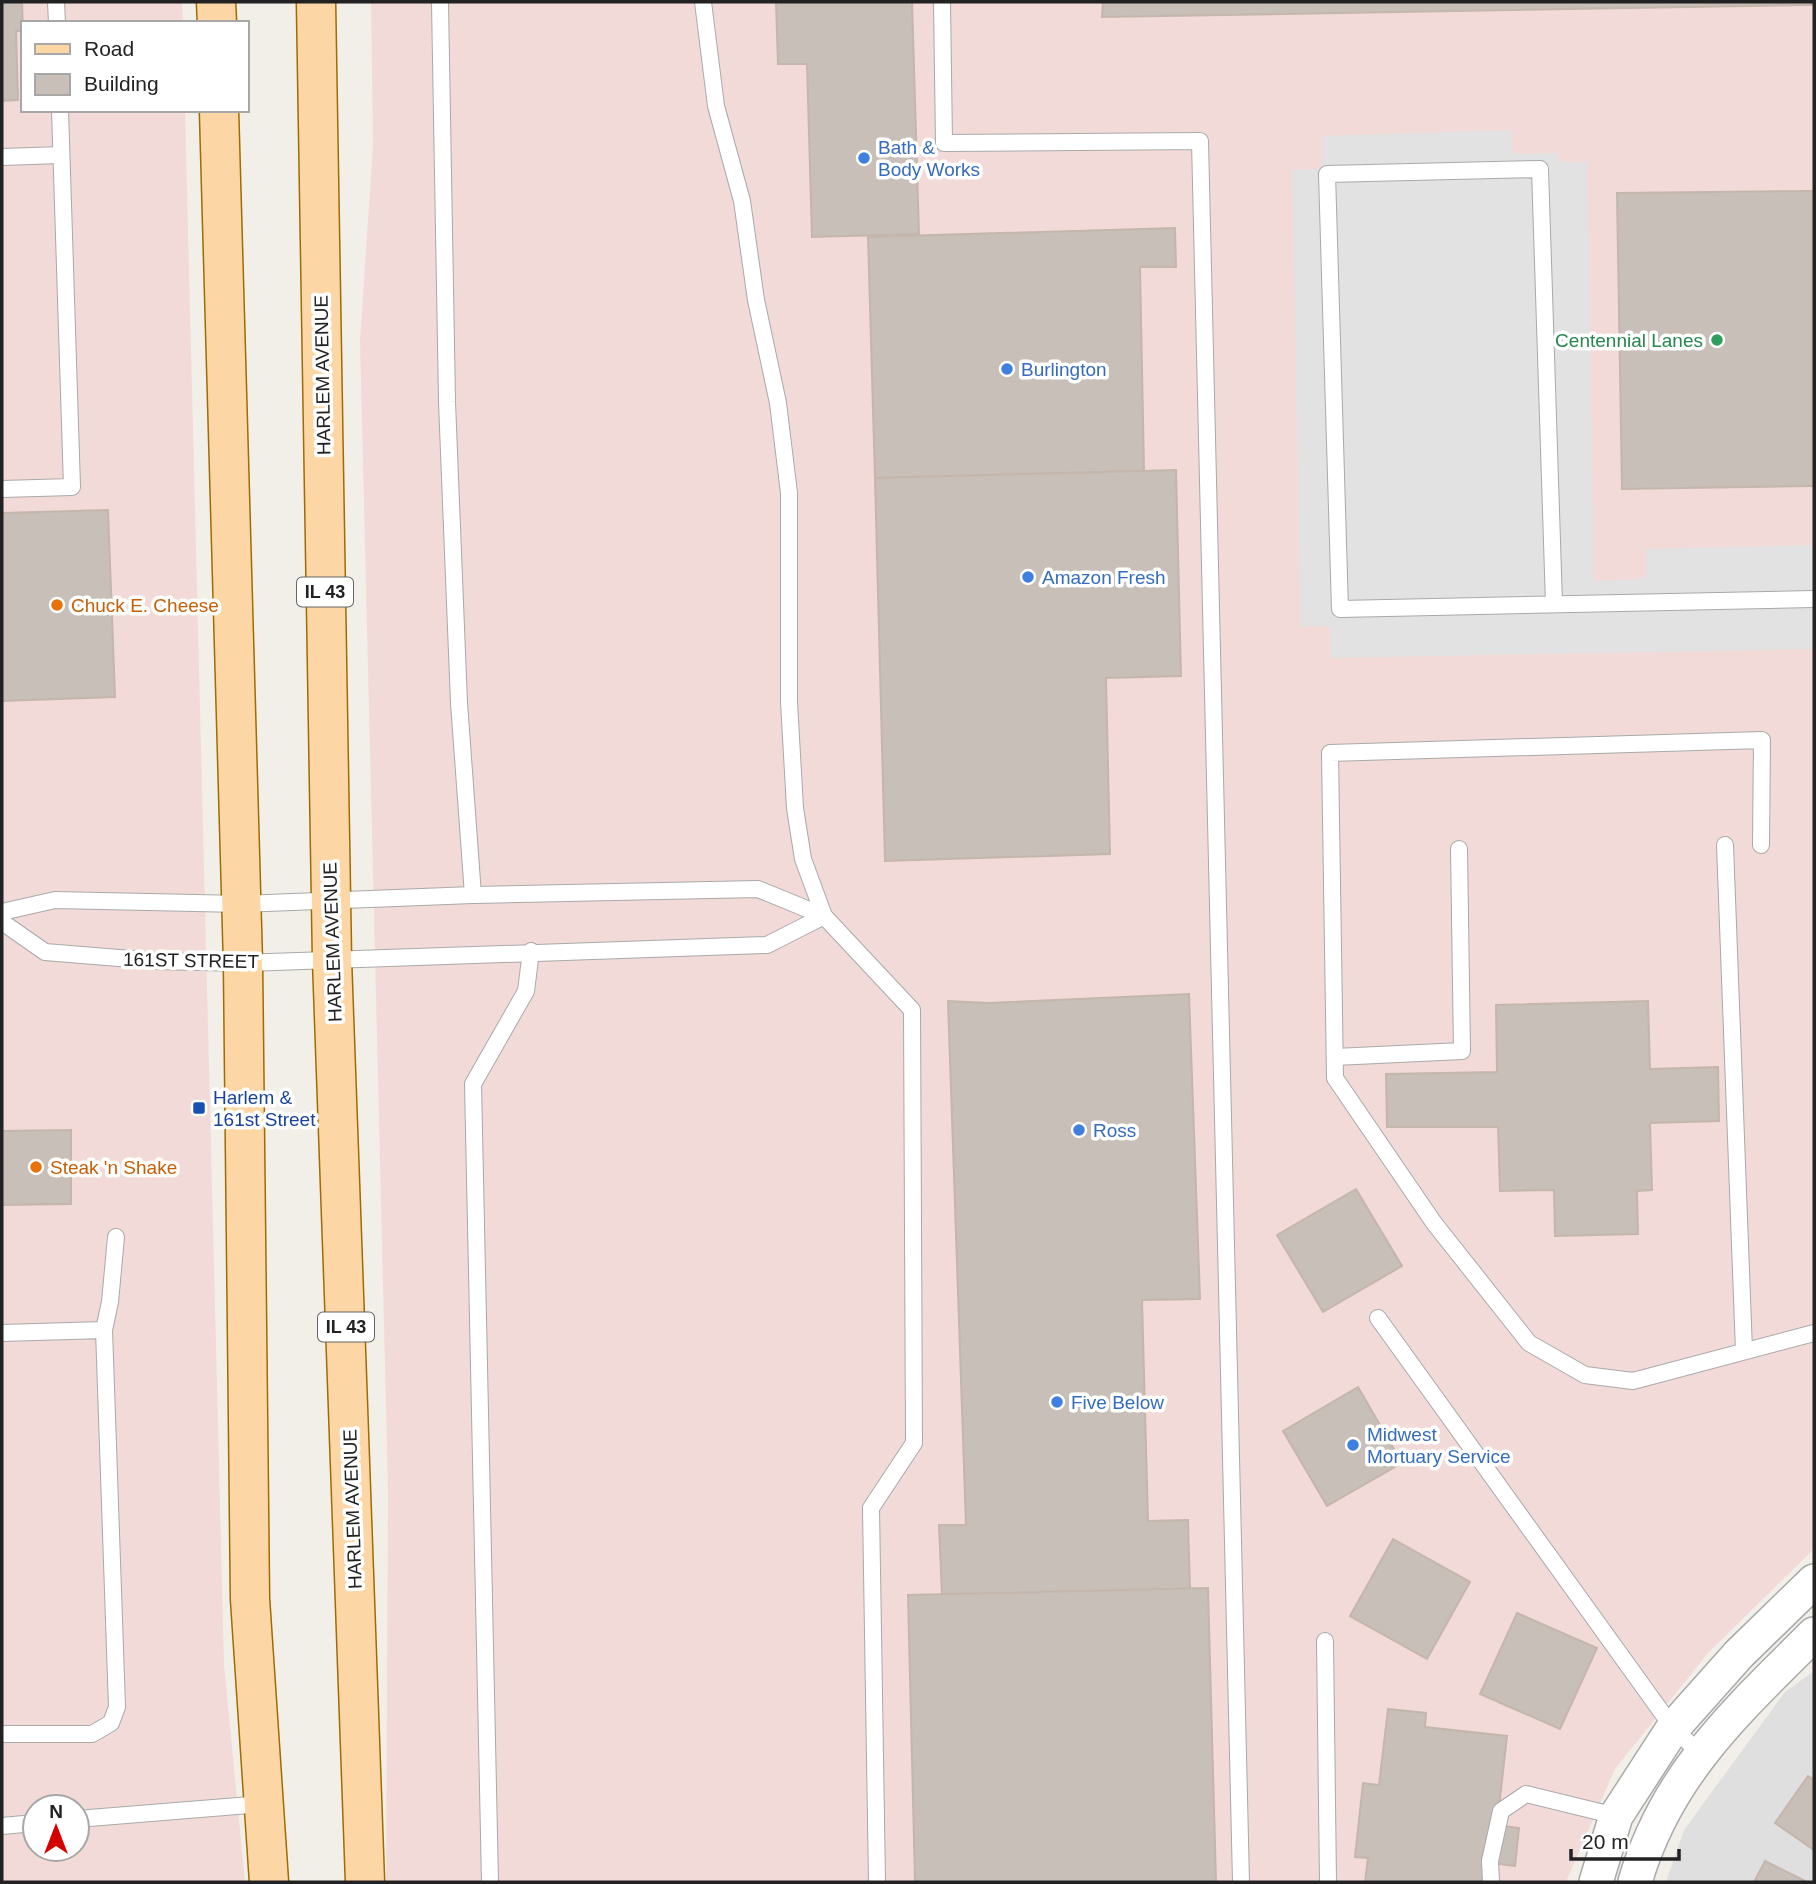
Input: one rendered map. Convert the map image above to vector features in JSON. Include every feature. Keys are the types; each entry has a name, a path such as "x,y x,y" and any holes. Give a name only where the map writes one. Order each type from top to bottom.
{"main road":[{"path":"216,2 217,21"},
{"name":"HARLEM AVENUE","path":"316,2 330,901 365,1882"},
{"path":"219,112 243,963 250,1599 261,1804 269,1882"}],"street":[{"path":"1596,1882 1615,1816 1673,1728 1739,1654 1814,1581"},
{"path":"1635,1882 1644,1850 1682,1776 1727,1721 1814,1634"}],"lane":[{"path":"56,2 57,21"},
{"path":"440,2 447,402 459,704 473,895"},
{"path":"703,2 716,106 742,201 756,300 778,403 789,493 789,702 795,808 803,859 824,916 912,1010 914,1443 871,1508 877,1882"},
{"path":"942,2 944,143 1200,141 1241,1882"},
{"path":"2,489 72,487 60,112"},
{"path":"2,157 61,155"},
{"path":"1554,604 1540,169 1327,174 1340,609 1814,599"},
{"path":"1760,845 1762,740 1330,753 1335,1079 1434,1223 1529,1343 1585,1376 1633,1381 1814,1333"},
{"path":"1725,845 1744,1352"},
{"path":"1335,1057 1462,1051 1459,849"},
{"path":"2,912 55,900 241,904 395,897 758,890 824,916"},
{"name":"161ST STREET","path":"2,922 45,953 156,961 243,963 531,951 767,945 824,916"},
{"path":"490,1882 473,1084 526,991 531,951"},
{"path":"2,1734 92,1734 111,1723 117,1707 104,1330 117,1237"},
{"path":"1378,1318 1673,1728 1701,1754"},
{"path":"2,1333 104,1330"},
{"path":"1325,1641 1328,1882"},
{"path":"1491,1882 1490,1861 1501,1811 1526,1794 1615,1816"},
{"path":"91,1818 261,1804"},
{"path":"2,1826 21,1824"}],"shaded area":[{"path":"2,2 182,2 183,21 21,21 21,112 185,112 224,1664 245,1882 2,1882"},
{"path":"371,2 1814,2 1814,1549 1708,1653 1615,1769 1566,1882 386,1882 388,1490 360,341 373,145"},
{"path":"1511,130 1513,154 1558,153 1559,162 1587,162 1594,581 1639,579 1646,576 1646,549 1814,545 1814,649 1331,658 1330,630 1327,626 1301,627 1292,170 1319,169 1322,165 1322,136"},
{"path":"1814,1671 1814,1882 1666,1882 1684,1830 1785,1692"}],"building":[{"path":"2,2 22,2 21,31 16,31 18,100 2,101"},
{"path":"776,2 912,2 919,234 812,237 807,64 778,64"},
{"path":"1103,2 1812,2 1812,5 1102,17"},
{"name":"Centennial Lanes","path":"1814,191 1814,486 1622,489 1617,193"},
{"name":"Burlington","path":"1175,228 1176,267 1140,267 1144,471 875,478 868,237"},
{"name":"Amazon Fresh","path":"1176,470 1181,676 1106,678 1110,854 885,861 875,478"},
{"name":"Chuck E. Cheese","path":"108,510 115,697 2,701 2,513"},
{"path":"1189,994 1200,1299 1142,1300 1148,1521 1188,1520 1190,1589 942,1595 939,1525 966,1525 948,1001 988,1003"},
{"path":"1648,1001 1650,1069 1718,1067 1719,1121 1650,1123 1652,1190 1637,1191 1638,1234 1555,1236 1554,1190 1500,1191 1498,1127 1387,1127 1386,1074 1497,1072 1496,1005"},
{"name":"Steak 'n Shake","path":"71,1130 71,1204 2,1205 2,1131"},
{"path":"1356,1189 1402,1266 1323,1312 1277,1235"},
{"path":"1358,1387 1402,1463 1327,1506 1283,1431"},
{"path":"1393,1539 1470,1582 1427,1659 1350,1616"},
{"path":"1208,1588 1216,1882 915,1882 908,1595"},
{"path":"1517,1613 1597,1648 1560,1729 1480,1694"},
{"path":"1388,1709 1426,1713 1425,1727 1507,1736 1497,1825 1519,1828 1515,1866 1485,1862 1483,1882 1365,1882 1368,1858 1355,1857 1363,1783 1379,1785"},
{"path":"1808,1776 1814,1780 1814,1850 1775,1823"},
{"path":"1765,1861 1807,1882 1754,1882"}],"place":[{"name":"Bath & Body Works","path":"864,158"},
{"name":"Centennial Lanes","path":"1717,340"},
{"name":"Burlington","path":"1007,369"},
{"name":"Amazon Fresh","path":"1028,577"},
{"name":"Chuck E. Cheese","path":"57,605"},
{"name":"Harlem & 161st Street","path":"199,1108"},
{"name":"Ross","path":"1079,1130"},
{"name":"Steak 'n Shake","path":"36,1167"},
{"name":"Five Below","path":"1057,1402"},
{"name":"Midwest Mortuary Service","path":"1353,1445"}]}
